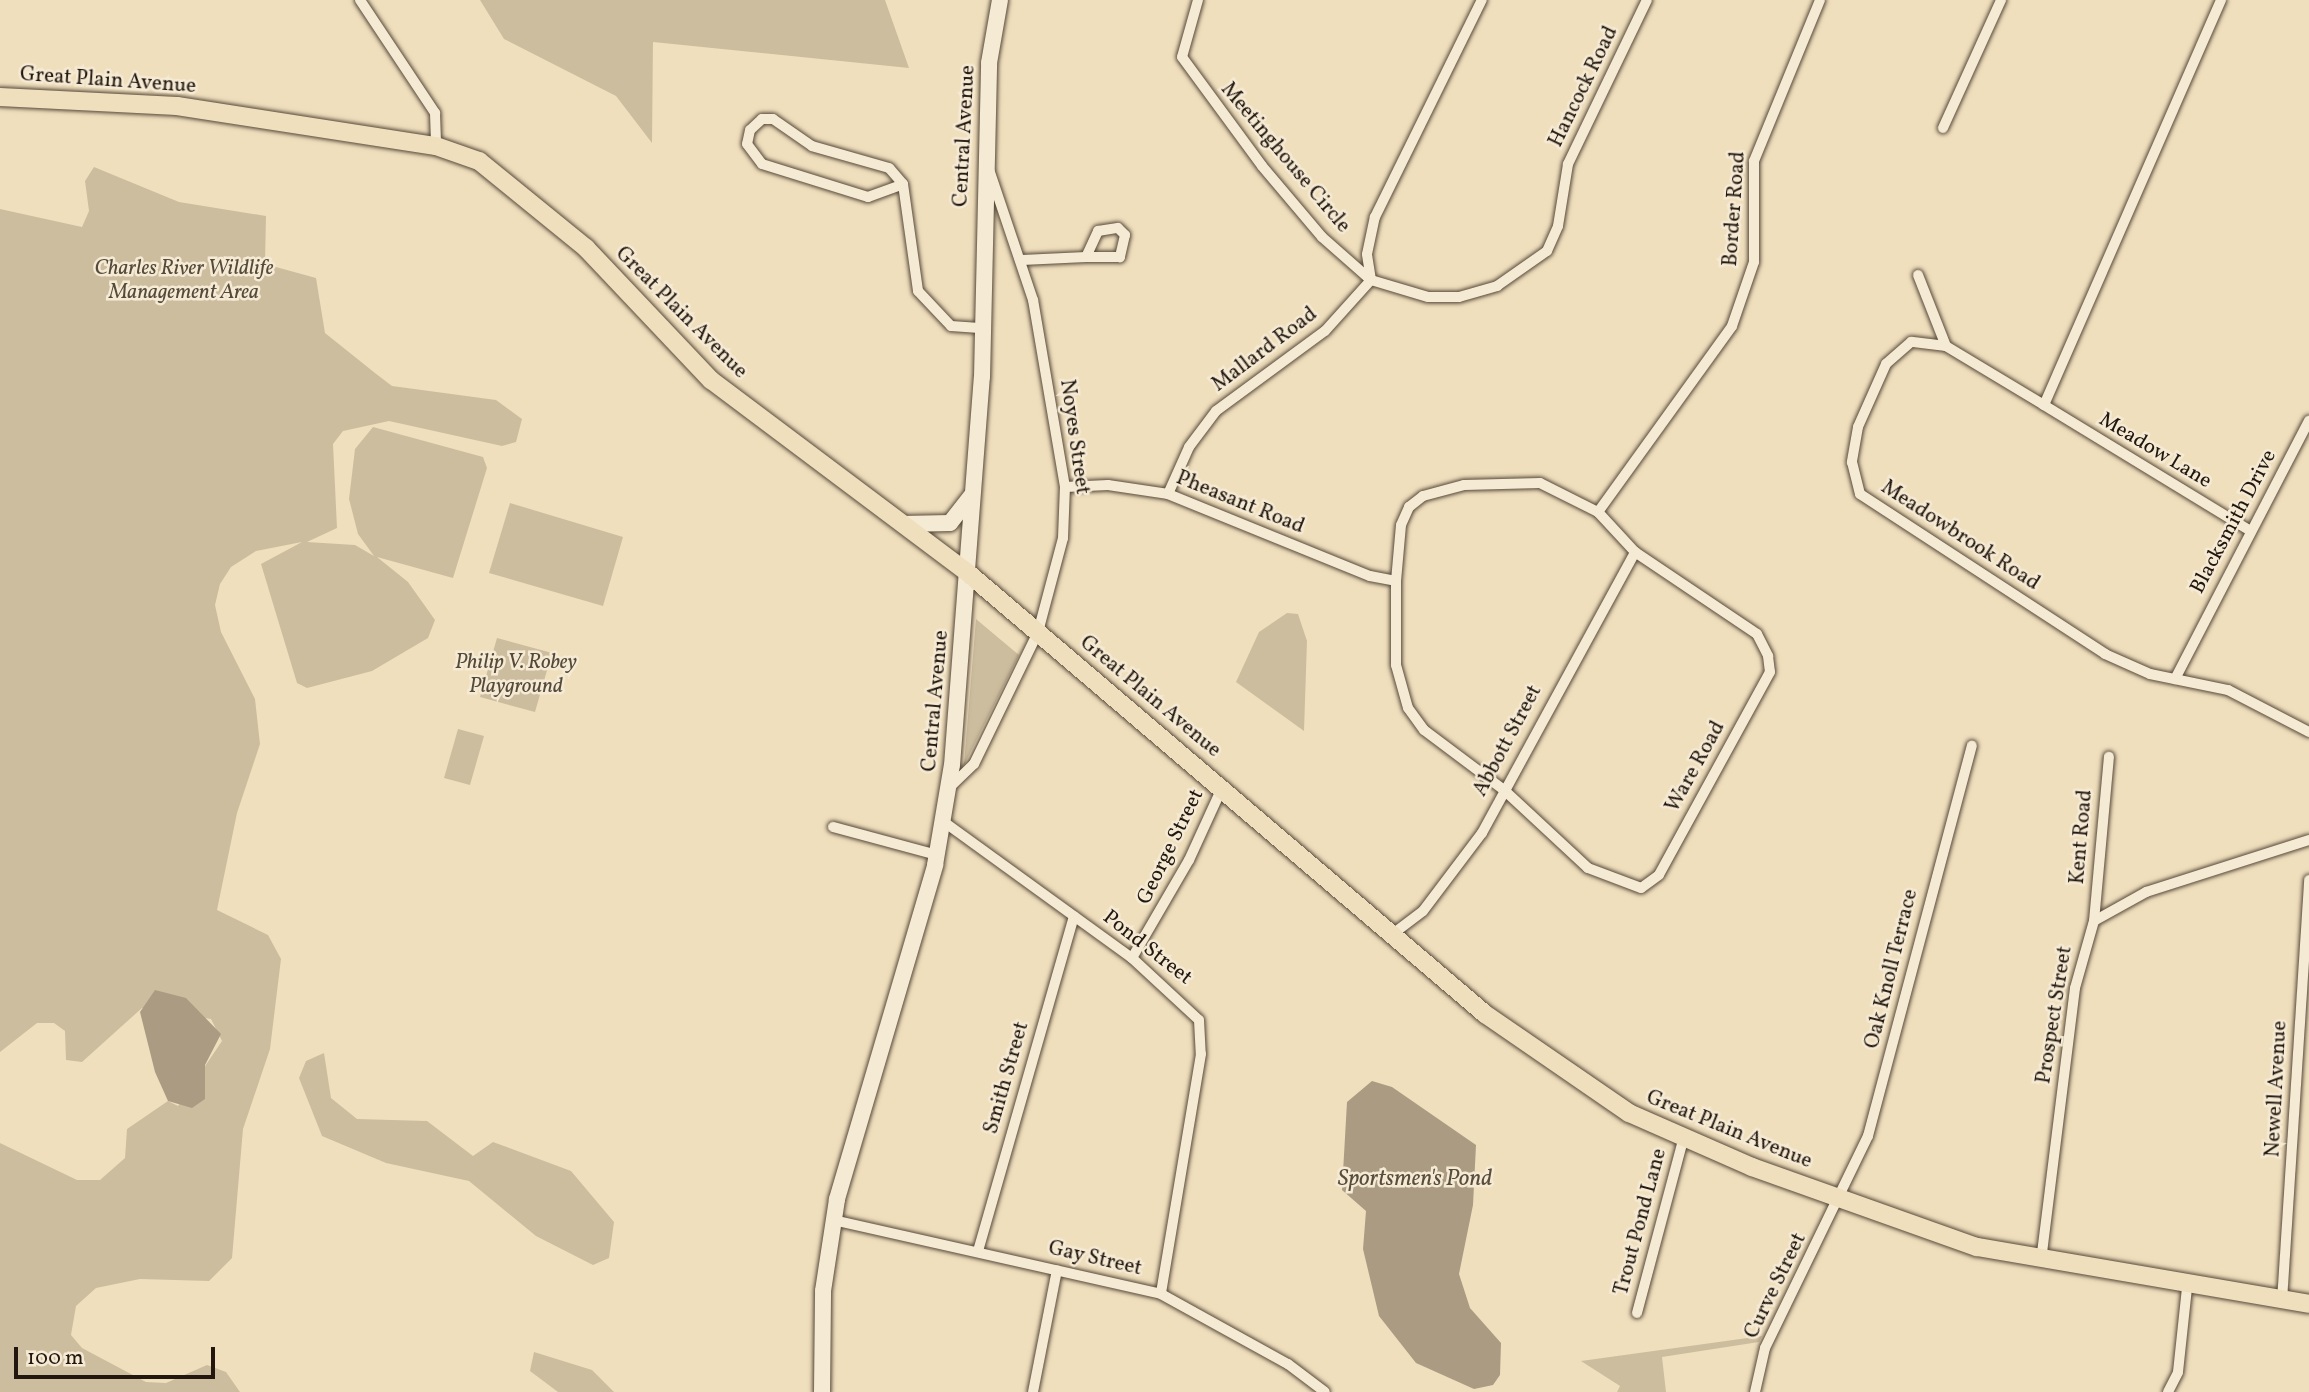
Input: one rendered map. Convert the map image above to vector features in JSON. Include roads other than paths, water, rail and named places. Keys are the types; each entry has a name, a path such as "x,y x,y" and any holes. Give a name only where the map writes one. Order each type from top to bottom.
{"main road":[{"name":"Central Avenue","path":"822,1392 823,1291 833,1220 937,855 949,788 968,573 984,328 984,155 1000,0"},
{"name":"Great Plain Avenue","path":"0,97 177,106 436,146 479,161 523,191 586,248 710,380 968,573 1537,1055 1683,1140 1978,1247 2187,1288 2309,1304"},
{"path":"902,524 950,523 974,491"}],"street":[{"path":"360,0 435,113 436,146"},
{"name":"Meetinghouse Circle","path":"1198,0 1182,57 1196,79 1322,237 1371,280"},
{"name":"Meetinghouse Circle","path":"1371,280 1367,254 1375,217 1482,0"},
{"name":"Hancock Road","path":"1371,280 1428,298 1459,298 1497,286 1547,251 1558,226 1568,164 1647,0"},
{"name":"Border Road","path":"1598,512 1732,326 1754,262 1754,161 1820,0"},
{"path":"1943,128 2001,0"},
{"path":"2044,404 2221,0"},
{"path":"903,184 868,197 762,164 747,144 750,130 762,119 774,119 811,146 889,168 903,184 918,291 951,326 984,328"},
{"name":"Noyes Street","path":"949,788 975,764 1038,632 1059,562 1065,487 1022,260 984,155"},
{"path":"1022,260 1086,257"},
{"path":"1918,275 1946,346"},
{"name":"Mallard Road","path":"1168,494 1216,411 1325,331 1371,280"},
{"name":"Meadowbrook Road","path":"2044,404 1946,346 1911,342 1886,364 1853,447 1860,494 2105,654 2175,679 2228,690 2309,732"},
{"name":"Meadow Lane","path":"2044,404 2247,529"},
{"name":"Blacksmith Drive","path":"2175,679 2247,529 2309,421"},
{"name":"Ware Road","path":"1540,482 1598,512 1635,552 1757,634 1770,672 1660,875 1641,888 1605,880 1504,790 1424,730 1408,708 1396,666 1396,581 1401,525 1409,507 1434,491 1540,482"},
{"name":"Pheasant Road","path":"1065,487 1108,485 1168,494 1370,576 1396,581"},
{"name":"Abbott Street","path":"1394,933 1452,875 1504,790 1635,552"},
{"name":"Oak Knoll Terrace","path":"1841,1199 1868,1136 1972,746"},
{"name":"Kent Road","path":"2094,921 2109,757"},
{"name":"George Street","path":"1132,958 1189,860 1222,788"},
{"name":"Pond Street","path":"944,822 1132,958 1199,1020 1199,1067 1161,1294"},
{"path":"833,827 937,855"},
{"path":"2094,921 2146,892 2309,840"},
{"name":"Newell Avenue","path":"2282,1301 2309,880"},
{"name":"Smith Street","path":"978,1251 1074,916"},
{"name":"Prospect Street","path":"2041,1261 2075,988 2094,921"},
{"name":"Trout Pond Lane","path":"1637,1313 1683,1140"},
{"name":"Curve Street","path":"1755,1392 1765,1348 1841,1199"},
{"name":"Gay Street","path":"833,1220 1161,1294 1277,1357 1325,1392"},
{"path":"1033,1392 1057,1270"},
{"path":"2168,1392 2178,1373 2187,1288"}],"water":[{"path":"155,990 186,998 221,1034 205,1065 205,1099 192,1108 168,1101 155,1072 140,1012"},
{"name":"Sportsmen's Pond","path":"1372,1081 1392,1087 1476,1145 1473,1205 1459,1274 1470,1308 1501,1343 1500,1375 1493,1385 1474,1389 1416,1363 1379,1316 1363,1249 1366,1211 1342,1190 1347,1102"}],"park label":[{"name":"Charles River Wildlife Management Area","path":"184,281"},
{"name":"Philip V. Robey Playground","path":"516,675"}]}
